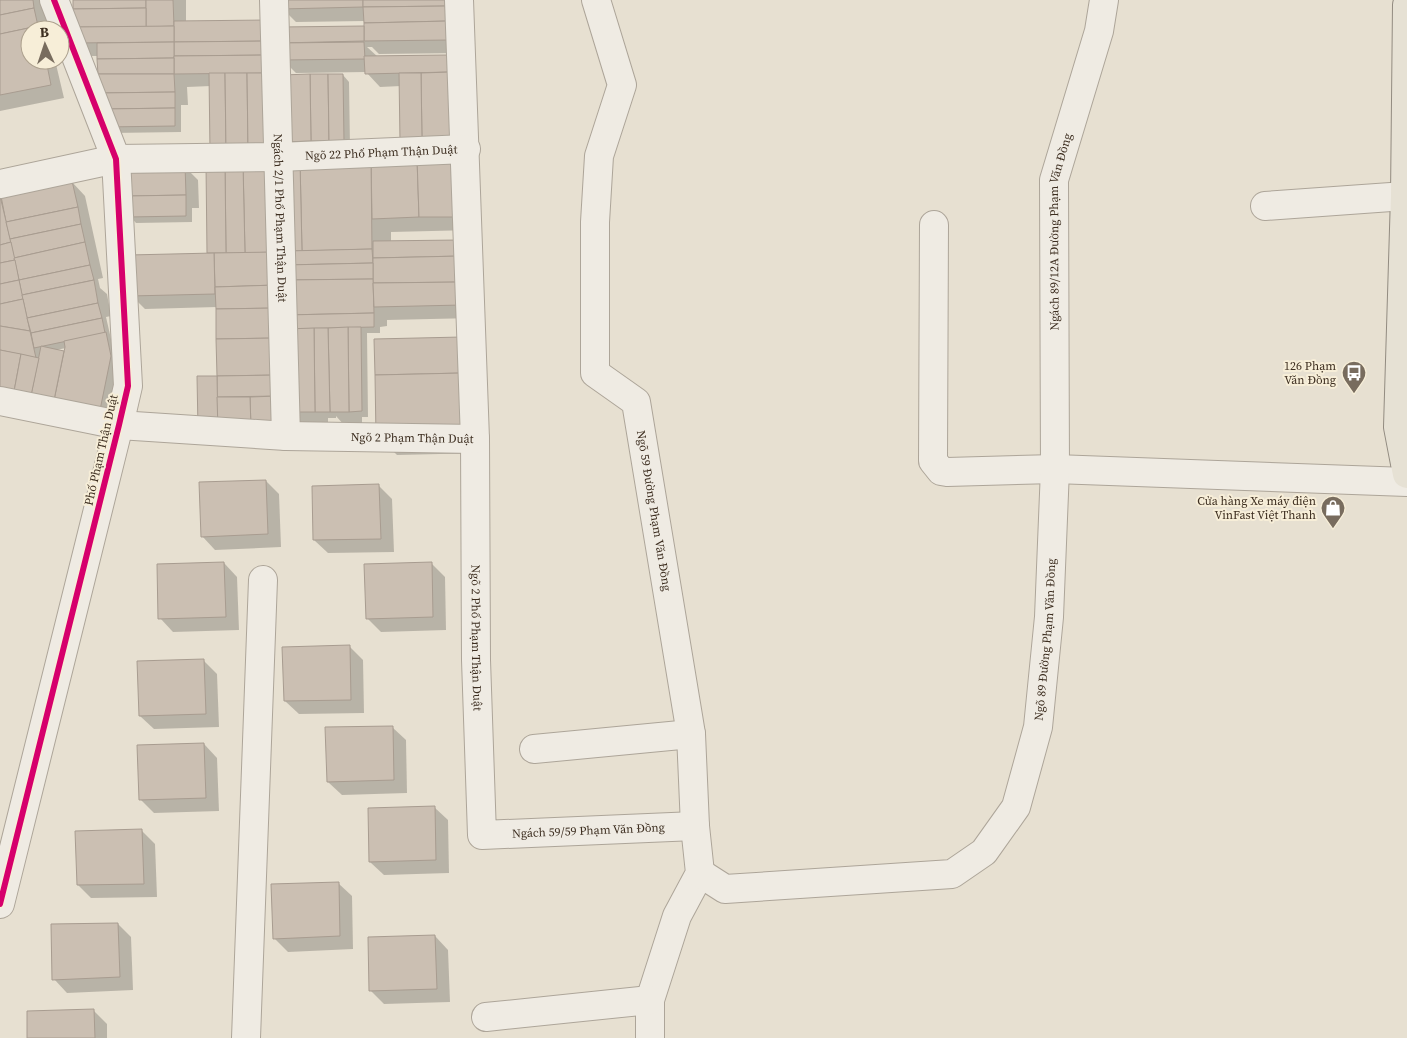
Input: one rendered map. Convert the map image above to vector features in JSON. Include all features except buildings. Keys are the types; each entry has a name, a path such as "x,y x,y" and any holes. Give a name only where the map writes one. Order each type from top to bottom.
{"main road":[{"path":"1407,5 1405,196 1398,427 1407,474"}],"street":[{"name":"Phố Phạm Thận Duật","path":"0,904 128,386 116,159 54,0"},
{"name":"Ngách 2/1 Phố Phạm Thận Duật","path":"274,0 286,436"},
{"name":"Ngõ 2 Phạm Thận Duật","path":"0,401 119,425 286,436 475,439 466,149 459,0"},
{"name":"Ngõ 59 Đường Phạm Văn Đồng","path":"596,0 622,85 599,156 595,222 595,373 636,402 691,734 695,826 700,873"},
{"name":"Ngách 89/12A Đường Phạm Văn Đồng","path":"1055,469 1054,180 1099,31 1104,0"},
{"name":"Ngõ 22 Phố Phạm Thận Duật","path":"0,184 116,159 278,157 466,149"},
{"path":"1266,206 1405,196"},
{"path":"934,226 933,461 935,466 941,471 1055,469 1407,482"},
{"name":"Ngõ 2 Phố Phạm Thận Duật","path":"475,439 476,660 482,835"},
{"name":"Ngõ 89 Đường Phạm Văn Đồng","path":"700,873 725,889 952,874 984,852 1016,807 1038,727 1049,617 1055,469"},
{"path":"246,1038 263,580"},
{"path":"534,749 691,734"},
{"name":"Ngách 59/59 Phạm Văn Đồng","path":"482,835 695,826"},
{"path":"650,1038 650,1000 677,916 700,873"},
{"path":"486,1017 650,1000"}],"cycle path":[{"path":"0,904 128,386 116,159 54,0"}],"place":[{"name":"126 Phạm Văn Đồng","path":"1354,394"},
{"name":"Cửa hàng Xe máy điện VinFast Việt Thanh","path":"1333,529"}]}
